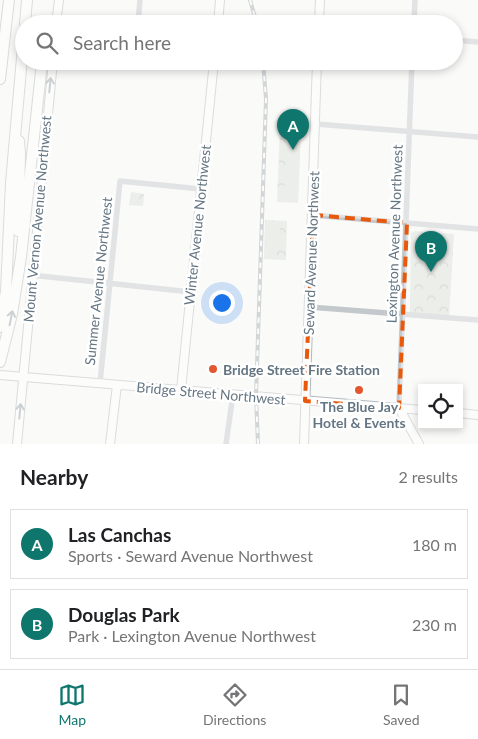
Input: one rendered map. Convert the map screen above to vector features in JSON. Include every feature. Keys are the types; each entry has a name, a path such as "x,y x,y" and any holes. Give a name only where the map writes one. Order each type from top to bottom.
{"highway":[{"path":"0,79 9,0"},
{"path":"26,15 27,0"},
{"path":"0,327 7,281 21,70"},
{"path":"1,358 12,314 26,211 42,70"},
{"path":"16,119 20,154 16,282"}],"street":[{"path":"57,15 59,0"},
{"path":"139,15 140,0"},
{"path":"219,15 220,0"},
{"path":"319,15 320,0"},
{"path":"414,15 415,0"},
{"path":"463,41 478,42"},
{"name":"Mount Vernon Avenue Northwest","path":"17,444 51,70"},
{"name":"Winter Avenue Northwest","path":"181,390 213,70"},
{"name":"Seward Avenue Northwest","path":"304,444 318,70"},
{"name":"Lexington Avenue Northwest","path":"399,408 412,70"},
{"path":"316,124 478,137"},
{"name":"Summer Avenue Northwest","path":"100,384 120,181 201,189"},
{"path":"313,215 478,229"},
{"path":"32,275 190,292"},
{"path":"309,307 478,320"},
{"name":"Bridge Street Northwest","path":"0,375 418,410"},
{"path":"110,444 117,385"},
{"path":"226,444 232,394"},
{"path":"399,408 419,444"},
{"path":"463,413 478,414"}],"highlighted area":[{"path":"313,215 407,223 399,408 305,401"}],"green space":[{"path":"280,128 301,129 298,203 277,202"},
{"path":"287,135 301,136 299,164 285,164"},
{"path":"285,170 299,171 298,200 284,199"},
{"path":"131,192 144,194 143,206 129,205"},
{"path":"265,220 287,221 286,260 264,259"},
{"path":"266,224 280,224 279,250 265,249"},
{"path":"415,231 454,234 449,316 410,313 411,233"}],"railway":[{"path":"250,0 254,15"},
{"path":"258,444 256,396 266,99 264,70"}],"place":[{"name":"Las Canchas","path":"293,150"},
{"name":"Douglas Park","path":"431,272"},
{"name":"Bridge Street Fire Station","path":"213,369"},
{"name":"The Blue Jay Hotel & Events","path":"359,390"}]}
